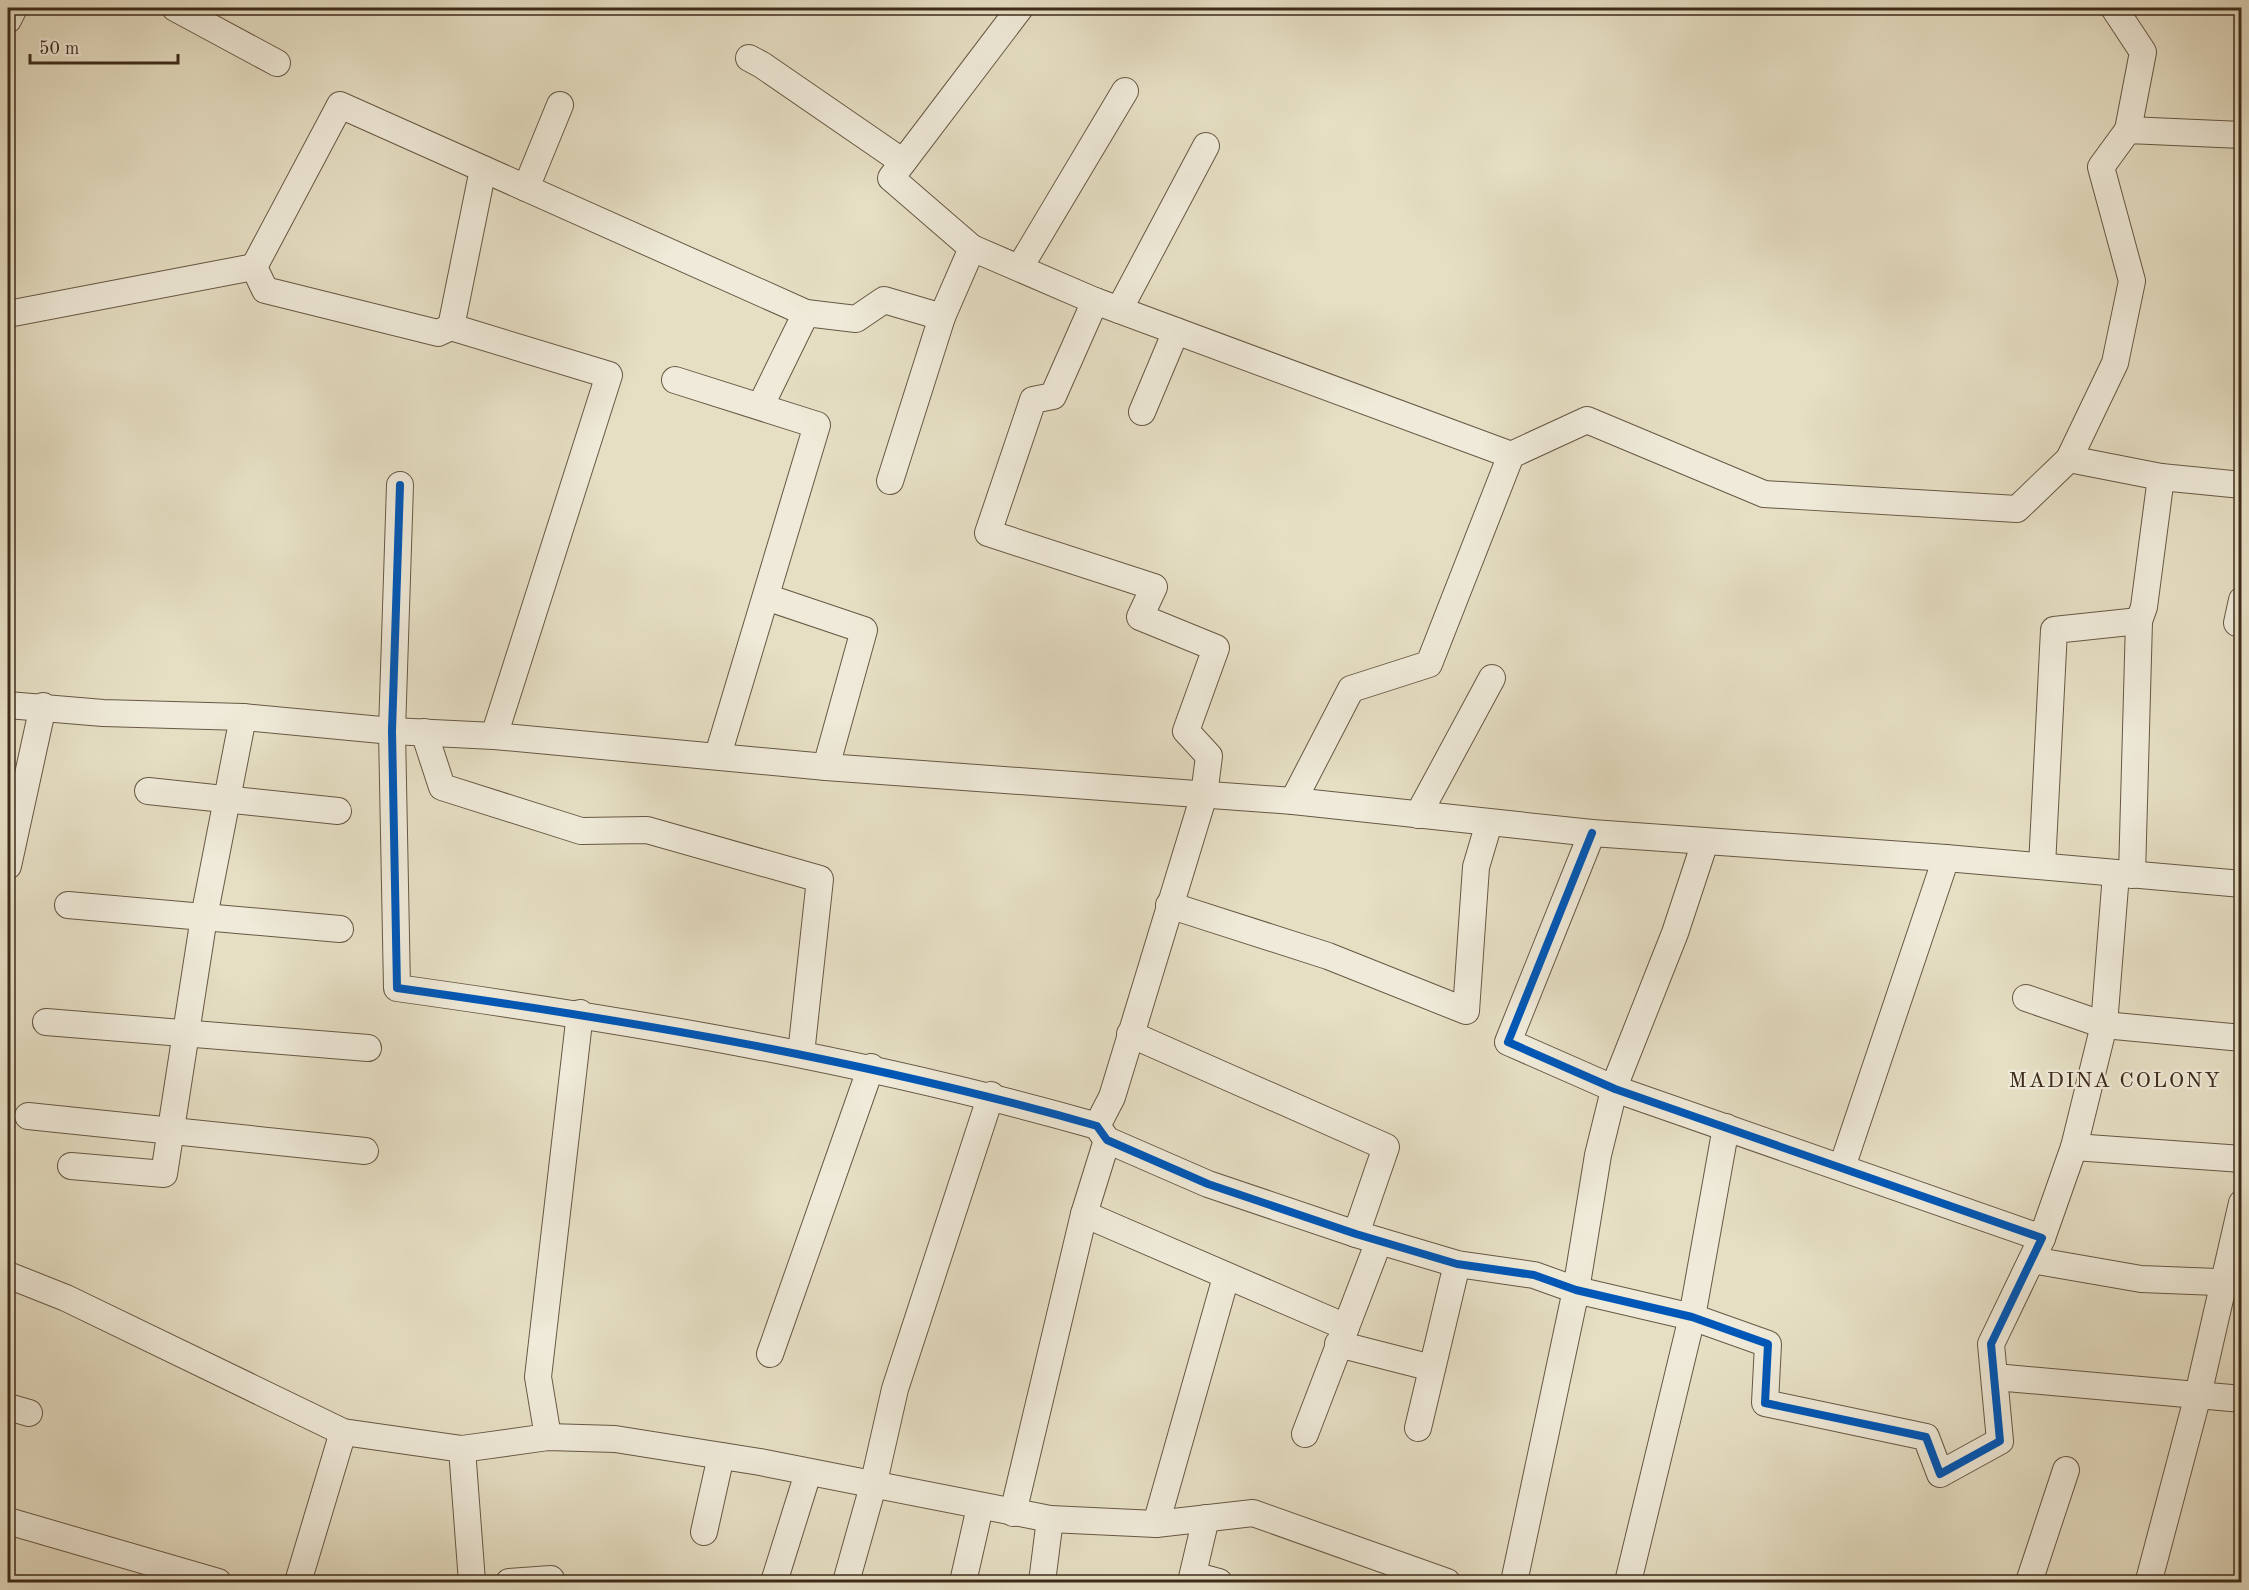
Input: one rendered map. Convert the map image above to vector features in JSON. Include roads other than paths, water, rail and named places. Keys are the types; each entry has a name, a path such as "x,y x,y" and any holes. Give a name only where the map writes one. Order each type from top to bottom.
{"street":[{"path":"8,20 14,8"},
{"path":"175,8 277,63"},
{"path":"1020,8 891,178 972,248 1095,301 1511,454 1587,420 1764,494 2017,509 2069,459 2115,363 2132,281 2101,167 2128,130 2142,52 2115,8"},
{"path":"749,58 903,162"},
{"path":"1020,267 1125,91"},
{"path":"254,267 340,105 806,313 856,319 884,300 942,317"},
{"path":"526,188 560,105"},
{"path":"2128,130 2241,135"},
{"path":"1119,310 1206,146"},
{"path":"451,327 483,169"},
{"path":"890,481 942,317 972,248"},
{"path":"8,314 254,267"},
{"path":"254,267 265,290 438,333 451,327 609,375 494,736"},
{"path":"1013,1513 1102,1133 1204,795 1209,756 1186,731 1216,648 1140,617 1154,587 988,533 1033,400 1053,396 1095,301"},
{"path":"761,405 806,313"},
{"path":"1142,412 1176,331"},
{"path":"675,380 761,405 817,425 718,755"},
{"path":"1293,801 1351,689 1429,664 1511,454"},
{"path":"2069,459 2161,477 2241,485"},
{"path":"400,485 392,731 397,988 580,1013 871,1067 991,1095 1102,1133 1208,1184 1368,1237 1457,1264 1534,1275 1576,1290 1692,1317 1768,1344 1765,1403 1926,1437 1940,1474 2000,1441 1991,1344 2037,1249 2074,1147 2104,1025 2124,875 2139,621 2144,607 2161,477"},
{"path":"766,597 864,630 826,767"},
{"path":"2241,600 2237,623 2241,624"},
{"path":"2042,866 2054,630 2139,621"},
{"path":"1418,814 1492,678"},
{"path":"8,705 43,706 103,713 243,717 392,731 494,736 718,755 826,767 1293,801 1592,833 1946,858 2241,884"},
{"path":"8,866 43,706"},
{"path":"71,1166 164,1174 204,917 243,717"},
{"path":"424,732 442,787 581,831 647,830 820,879 801,1054"},
{"path":"148,791 338,811"},
{"path":"1169,905 1328,956 1466,1011 1476,867 1489,823"},
{"path":"1592,833 1508,1041 1615,1089 1842,1167 2037,1249 2141,1279 2232,1283"},
{"path":"1514,1582 1576,1290 1598,1155 1615,1089 1675,933 1705,842"},
{"path":"1842,1167 1946,858"},
{"path":"68,904 340,929"},
{"path":"2026,998 2104,1025 2241,1038"},
{"path":"548,1437 538,1377 580,1013"},
{"path":"46,1022 368,1048"},
{"path":"1130,1034 1386,1147 1368,1237 1342,1335 1305,1434"},
{"path":"770,1354 871,1067"},
{"path":"846,1582 873,1486 895,1389 991,1095"},
{"path":"28,1116 365,1151"},
{"path":"1628,1582 1692,1317 1726,1127"},
{"path":"2074,1147 2241,1159"},
{"path":"2151,1582 2198,1395 2232,1283 2241,1203"},
{"path":"1084,1215 1226,1277 1342,1335 1432,1368"},
{"path":"1418,1428 1457,1264"},
{"path":"8,1275 66,1298 343,1432 462,1449 548,1437 615,1439 722,1456 1050,1519 1156,1524 1253,1513 1447,1582"},
{"path":"1156,1524 1226,1277"},
{"path":"1995,1377 2241,1399"},
{"path":"298,1582 343,1432"},
{"path":"462,1449 470,1530 471,1582"},
{"path":"704,1532 722,1456"},
{"path":"2029,1582 2066,1470"},
{"path":"774,1582 808,1473"},
{"path":"963,1582 980,1507"},
{"path":"1206,1518 1192,1579 1219,1582"},
{"path":"1042,1582 1050,1519"},
{"path":"8,1521 218,1582"},
{"path":"509,1582 551,1579"}],"district":[{"name":"MADINA COLONY","path":"2115,1081"}]}
